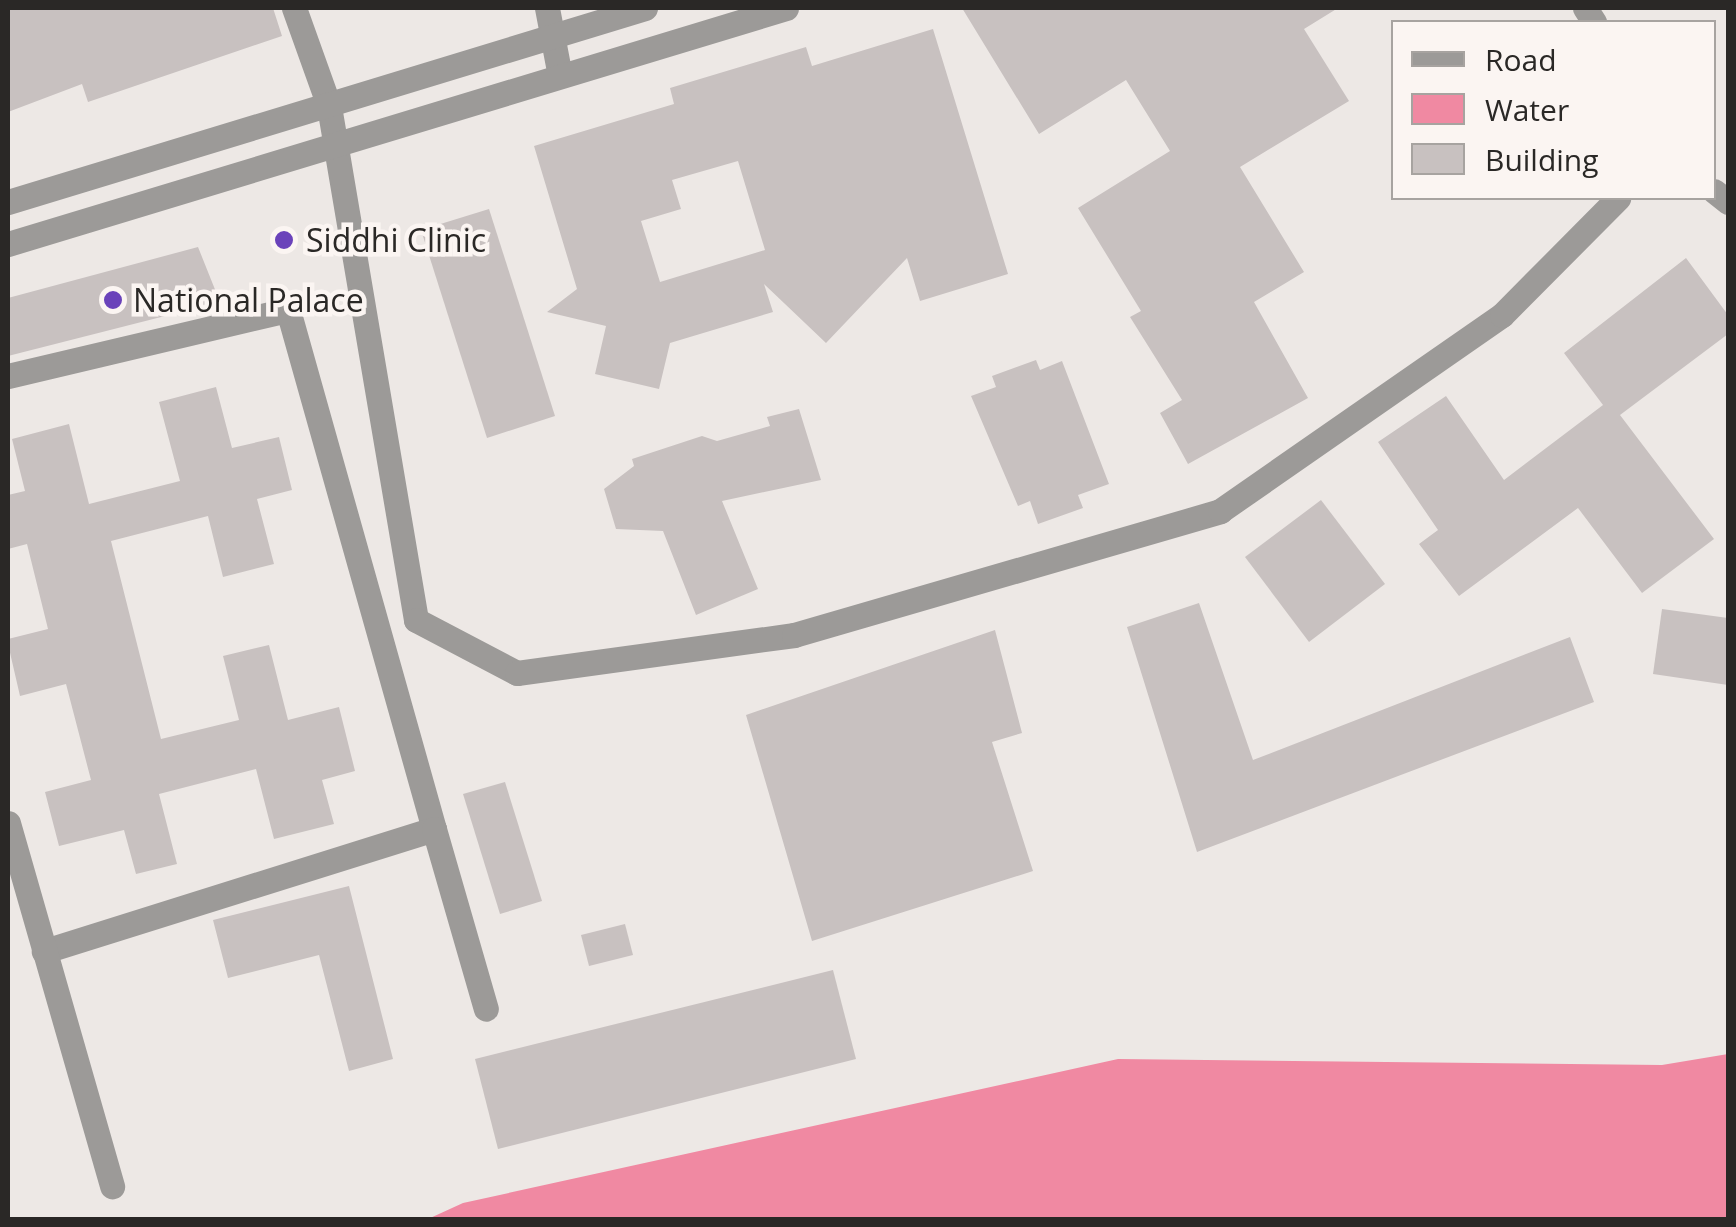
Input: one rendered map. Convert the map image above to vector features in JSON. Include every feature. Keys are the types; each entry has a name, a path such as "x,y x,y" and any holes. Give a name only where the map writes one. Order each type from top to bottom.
{"street":[{"path":"294,8 329,106 416,620 517,672 794,636 1220,511 1502,315 1616,200"},
{"path":"547,8 560,76"},
{"path":"8,202 644,8"},
{"path":"8,244 786,8"},
{"path":"8,376 288,310 486,1009"},
{"path":"8,823 112,1186"},
{"path":"44,951 434,829"}],"water":[{"path":"1728,1054 1728,1219 428,1219 463,1203 1118,1059 1662,1065"}],"building":[{"path":"8,8 273,8 282,36 88,102 82,84 8,112"},
{"path":"962,8 1338,8 1304,29 1349,101 1240,167 1304,272 1254,302 1308,398 1188,464 1160,413 1182,400 1130,317 1141,311 1078,208 1170,151 1126,80 1039,134"},
{"path":"933,29 1008,274 920,301 907,258 826,343 764,284 773,312 670,343 659,389 595,374 606,326 547,312 577,289 534,146 674,104 670,88 806,47 812,66","holes":["738,161 765,250 660,282 641,221 681,209 672,180"]},
{"path":"489,209 555,416 487,438 421,230"},
{"name":"National Palace","path":"198,247 220,302 8,356 8,298"},
{"path":"1686,258 1728,315 1728,334 1620,415 1714,539 1642,593 1578,508 1459,596 1419,544 1438,530 1378,442 1446,396 1504,480 1603,405 1564,353"},
{"path":"1036,360 1040,370 1062,361 1109,484 1078,495 1083,508 1038,524 1030,501 1018,506 971,396 996,387 992,376"},
{"path":"216,387 232,448 279,437 292,490 257,499 274,564 223,577 208,516 111,541 161,739 239,720 223,656 269,645 288,720 339,707 355,771 322,780 334,824 274,839 256,769 159,794 177,864 136,874 124,830 59,846 45,792 91,780 66,684 20,696 8,639 48,629 27,544 8,549 8,495 25,491 12,439 69,424 89,504 180,481 159,402"},
{"path":"799,409 821,480 722,501 758,589 696,615 663,531 616,529 604,489 634,466 632,459 702,436 717,441 770,426 767,417"},
{"path":"1321,500 1385,584 1309,642 1245,557"},
{"path":"1199,603 1253,760 1570,637 1594,702 1197,852 1127,627"},
{"path":"1662,609 1728,618 1728,685 1653,674"},
{"path":"995,630 1022,733 992,742 1033,871 812,941 746,715"},
{"path":"505,782 542,901 500,914 463,794"},
{"path":"349,886 393,1059 349,1071 319,955 228,978 213,920"},
{"path":"625,924 633,955 589,966 581,935"},
{"path":"833,970 856,1059 498,1149 475,1059"}],"place":[{"name":"Siddhi Clinic","path":"284,240"},
{"name":"National Palace","path":"113,300"}]}
